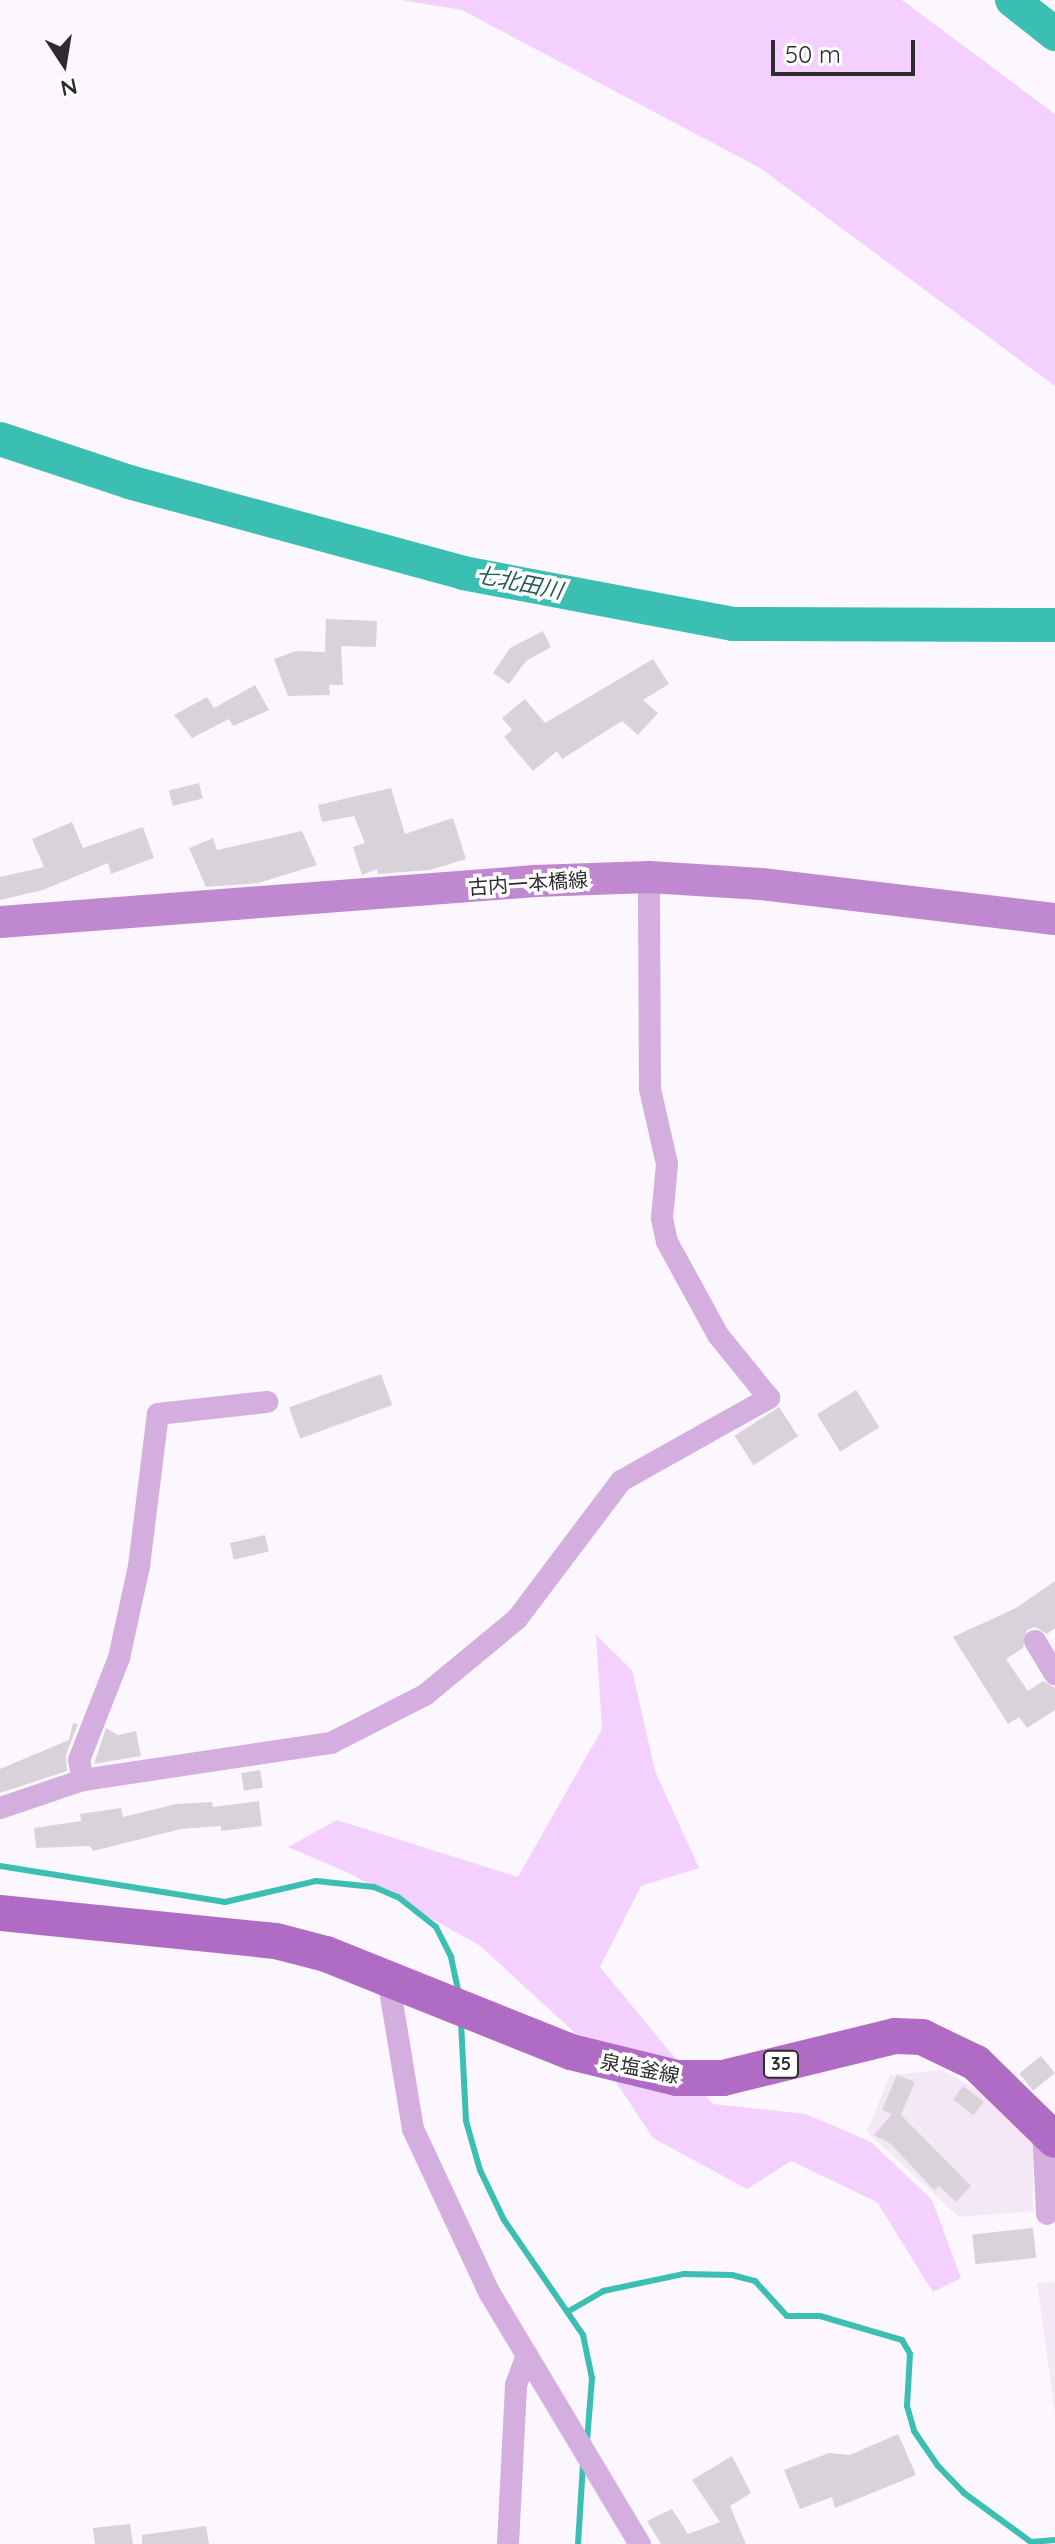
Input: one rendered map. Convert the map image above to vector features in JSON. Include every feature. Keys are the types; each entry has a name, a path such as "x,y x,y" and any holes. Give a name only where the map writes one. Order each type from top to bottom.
{"main road":[{"name":"35","path":"0,1913 276,1941 388,1978"},
{"name":"泉塩釜線","path":"388,1978 571,2052 677,2078 723,2078 895,2036 922,2037 976,2063 1049,2134"}],"street":[{"name":"古内一本橋線","path":"0,922 649,877 761,884 1055,919"},
{"path":"0,1808 83,1780 331,1743 425,1695 517,1619 621,1481 769,1398 718,1335 667,1242 662,1218 667,1164 650,1098 649,877"},
{"path":"83,1780 79,1760 119,1658 139,1566 158,1414 267,1402"},
{"path":"1035,1641 1055,1674"},
{"path":"388,1978 413,2129 489,2292 640,2544"},
{"path":"1047,2214 1049,2134"},
{"path":"508,2544 516,2385 527,2355"}],"shaded area":[{"path":"401,0 902,0 1055,114 1055,386 760,168 462,10"},
{"path":"596,1635 632,1670 655,1771 699,1868 641,1886 600,1967 713,2104 806,2114 871,2142 932,2200 961,2278 933,2292 877,2202 791,2161 747,2189 653,2138 596,2052 479,1945 351,1874 288,1847 337,1820 518,1877 602,1729"},
{"path":"942,2070 1008,2107 1034,2132 1033,2211 959,2217 867,2132 890,2075"},
{"path":"1055,2282 1055,2414 1037,2283"}],"building":[{"path":"326,619 377,621 376,647 341,646 343,685 329,685 330,695 288,696 274,659 296,651 325,652"},
{"path":"543,631 551,647 526,661 509,684 493,673 510,648"},
{"path":"653,659 669,684 643,700 658,713 638,735 622,721 562,759 557,751 533,771 504,737 512,730 502,718 525,699 545,723"},
{"path":"255,685 269,710 233,726 229,719 192,738 174,715 207,697 214,708"},
{"path":"199,783 203,799 173,806 169,790"},
{"path":"391,788 405,834 453,818 466,859 430,870 378,874 377,869 362,875 353,847 365,843 354,816 322,822 318,805"},
{"path":"72,822 83,848 143,827 154,858 111,874 108,863 43,890 0,900 0,877 44,867 32,839"},
{"path":"302,831 317,865 258,883 206,887 189,848 213,838 217,850"},
{"path":"381,1374 392,1405 300,1439 289,1408"},
{"path":"856,1390 879,1427 840,1452 817,1414"},
{"path":"779,1407 798,1436 754,1465 735,1436"},
{"path":"265,1535 269,1552 234,1560 230,1543"},
{"path":"1055,1581 1055,1628 1047,1634 1035,1627 1027,1630 1023,1648 1006,1659 1028,1691 1043,1681 1055,1688 1055,1710 1027,1728 1019,1717 1008,1724 953,1637 1016,1608"},
{"path":"73,1723 78,1724 66,1755 67,1771 0,1793 0,1769 69,1740"},
{"path":"106,1728 118,1735 136,1731 141,1756 94,1764"},
{"path":"260,1770 263,1788 244,1791 241,1773"},
{"path":"259,1801 262,1826 221,1831 221,1826 181,1829 93,1851 90,1846 36,1848 34,1828 81,1821 80,1814 121,1808 123,1817 176,1804 212,1802 213,1807"},
{"path":"1041,2056 1055,2073 1033,2091 1019,2074"},
{"path":"897,2075 915,2082 901,2115 971,2186 956,2202 939,2186 934,2190 891,2144 874,2135 892,2114 882,2110"},
{"path":"963,2086 984,2102 974,2115 953,2100"},
{"path":"1033,2228 1036,2258 975,2264 972,2234"},
{"path":"898,2434 916,2475 835,2508 832,2497 800,2509 784,2470 829,2453 850,2455"},
{"path":"732,2456 751,2493 730,2506 746,2544 661,2544 647,2521 672,2509 688,2534 720,2522 692,2480"},
{"path":"130,2524 133,2544 95,2544 93,2528"},
{"path":"206,2526 209,2544 142,2544 142,2535"}],"waterway":[{"name":"七北田川","path":"1012,0 1055,34"},
{"name":"七北田川","path":"0,439 129,482 463,573 733,624 1055,625"},
{"path":"0,1866 225,1902 316,1881 374,1887 398,1897 436,1927 451,1957 459,1995"},
{"path":"461,2022 466,2121 480,2170 504,2220 583,2335 592,2378 587,2441"},
{"path":"569,2311 603,2291 684,2274 732,2275 755,2281 787,2316 820,2316 902,2340 910,2354 907,2406 914,2431 938,2466 964,2493 1031,2542 1055,2540"},
{"path":"578,2544 583,2464"}]}
